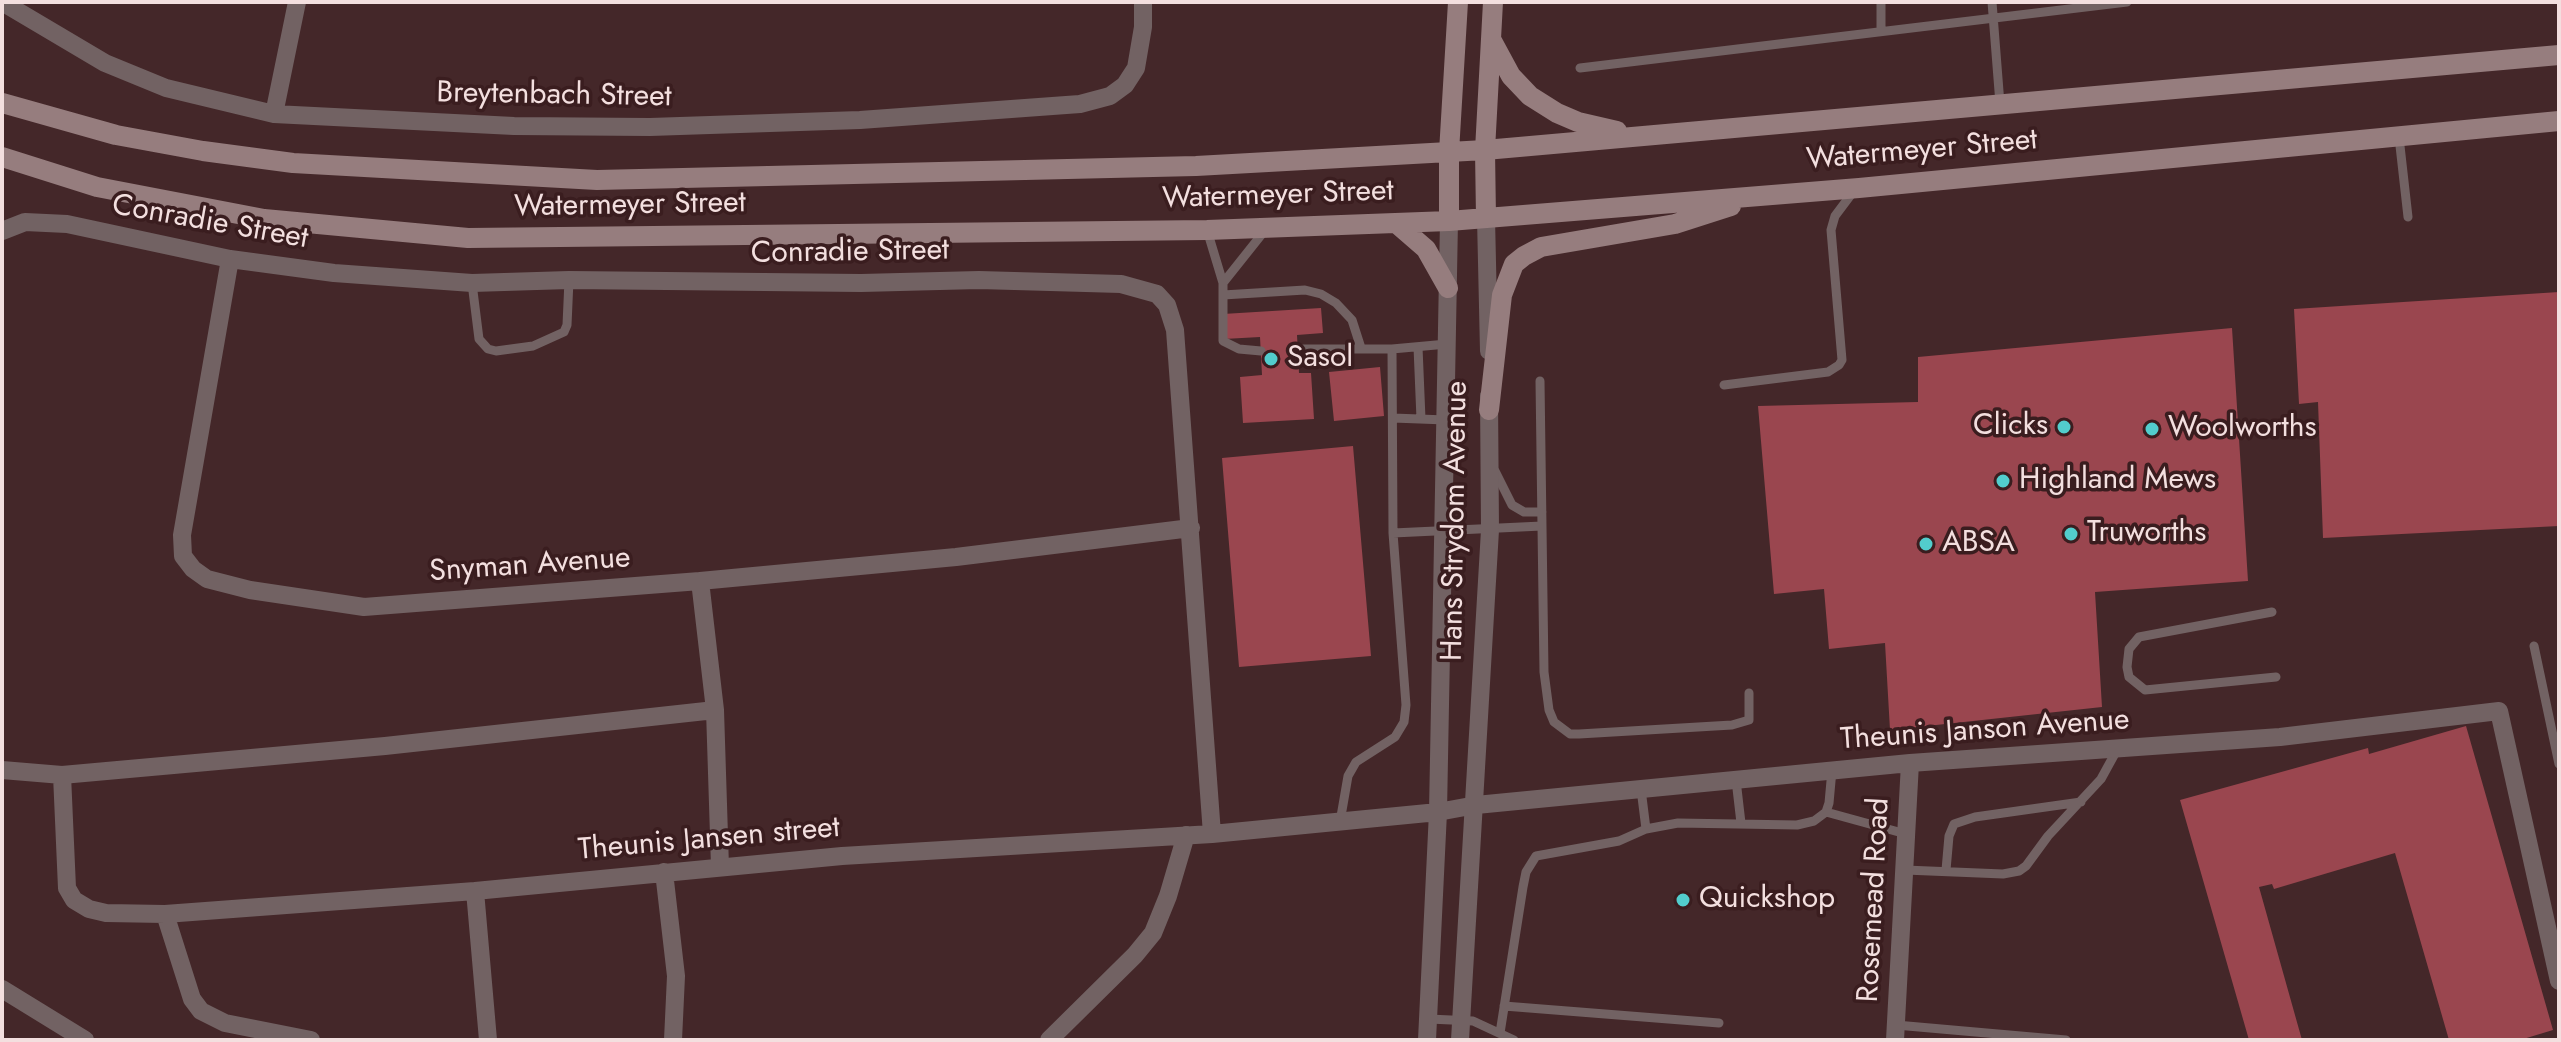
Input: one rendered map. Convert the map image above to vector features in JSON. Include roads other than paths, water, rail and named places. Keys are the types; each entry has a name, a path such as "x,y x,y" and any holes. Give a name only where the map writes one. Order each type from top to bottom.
{"main road":[{"name":"Hans Strydom Avenue","path":"1449,221 1449,152 1458,2"},
{"name":"Hans Strydom Avenue","path":"1486,218 1485,150 1493,2"},
{"path":"1491,39 1511,76 1530,96 1578,122 1634,136"},
{"name":"Watermeyer Street","path":"2,103 116,135 293,163 597,180 1196,166 1485,150 2559,55"},
{"name":"Watermeyer Street","path":"5,159 97,187 264,219 468,238 1207,230 1449,221 1859,188 2559,121"},
{"path":"1489,410 1502,295 1514,264 1524,256 1541,247 1559,243 1675,224 1769,195"},
{"path":"1396,223 1426,249 1448,288"}],"street":[{"name":"Breytenbach Street","path":"2,2 105,63 141,78 166,88 274,114 650,127 845,121 1080,104 1110,96 1125,85 1136,68 1141,50 1143,2"},
{"path":"274,114 297,2"},
{"name":"Hans Strydom Avenue","path":"1460,1040 1490,530 1486,218"},
{"name":"Hans Strydom Avenue","path":"1427,1040 1438,812 1449,221"},
{"name":"Conradie Street","path":"2,231 25,222 67,224 230,259 334,273 472,283 569,280 861,283 979,280 1121,284 1157,294 1167,305 1175,330 1212,834"},
{"name":"Snyman Avenue","path":"230,259 182,535 183,556 207,579 250,590 364,607 956,557 1191,528"},
{"path":"700,581 715,710 720,867"},
{"path":"2,770 62,775 385,746 715,710"},
{"name":"Theunis Janson Avenue","path":"1476,805 1910,763 2280,737 2499,711 2559,981"},
{"name":"Rosemead Road","path":"1896,1032 1910,763"},
{"name":"Theunis Jansen street","path":"62,775 67,888 74,900 89,909 106,913 165,914 475,891 842,856 1212,834 1438,812 1476,805"},
{"path":"1049,1040 1135,955 1153,933 1168,896 1186,835"},
{"path":"664,872 676,976 673,1040"},
{"path":"475,891 488,1040"},
{"path":"165,914 192,999 201,1011 225,1023 311,1040"},
{"path":"2,989 85,1040"}],"lane":[{"path":"1881,2 1881,31"},
{"path":"1992,2 2000,104"},
{"path":"1580,68 2127,2"},
{"path":"2399,137 2408,217"},
{"path":"1724,385 1828,372 1839,365 1842,355 1831,230 1847,196 1859,188"},
{"path":"1223,283 1267,228"},
{"path":"1207,230 1223,283 1223,341 1239,349 1261,351"},
{"path":"472,283 479,339 488,349 496,351 533,346 564,332 569,280"},
{"path":"1223,295 1305,290 1321,294 1336,303 1352,320 1361,348"},
{"path":"1297,349 1392,349 1447,344"},
{"path":"1418,347 1421,419"},
{"path":"1340,822 1348,776 1356,762 1395,737 1404,722 1406,705 1393,533 1392,349"},
{"path":"1540,381 1544,672 1549,710 1554,722 1562,729 1579,734 1746,722 1750,715 1749,693"},
{"path":"1393,418 1446,420"},
{"path":"1490,461 1512,505 1524,512 1542,512"},
{"path":"1393,533 1542,526"},
{"path":"2272,612 2139,637 2129,649 2127,667 2129,677 2145,690 2276,677"},
{"path":"2534,646 2559,764"},
{"path":"1905,870 2003,874 2019,871 2101,779 2118,748"},
{"path":"1500,1033 1523,887 1530,863 1543,853 1619,841 1646,829 1678,823 1797,825 1814,821 1826,812 1832,770"},
{"path":"1736,780 1741,823"},
{"path":"1640,789 1646,829"},
{"path":"1946,870 1949,836 1954,824 1975,817 2081,802"},
{"path":"1826,812 1906,834"},
{"path":"1504,1006 1719,1023"},
{"path":"1429,1019 1462,1018 1514,1040"},
{"path":"1896,1032 2066,1040"}],"place":[{"name":"Sasol","path":"1271,359"},
{"name":"Clicks","path":"2064,427"},
{"name":"Woolworths","path":"2152,429"},
{"name":"Highland Mews","path":"2003,481"},
{"name":"Truworths","path":"2071,534"},
{"name":"ABSA","path":"1926,544"},
{"name":"Quickshop","path":"1683,900"}]}
